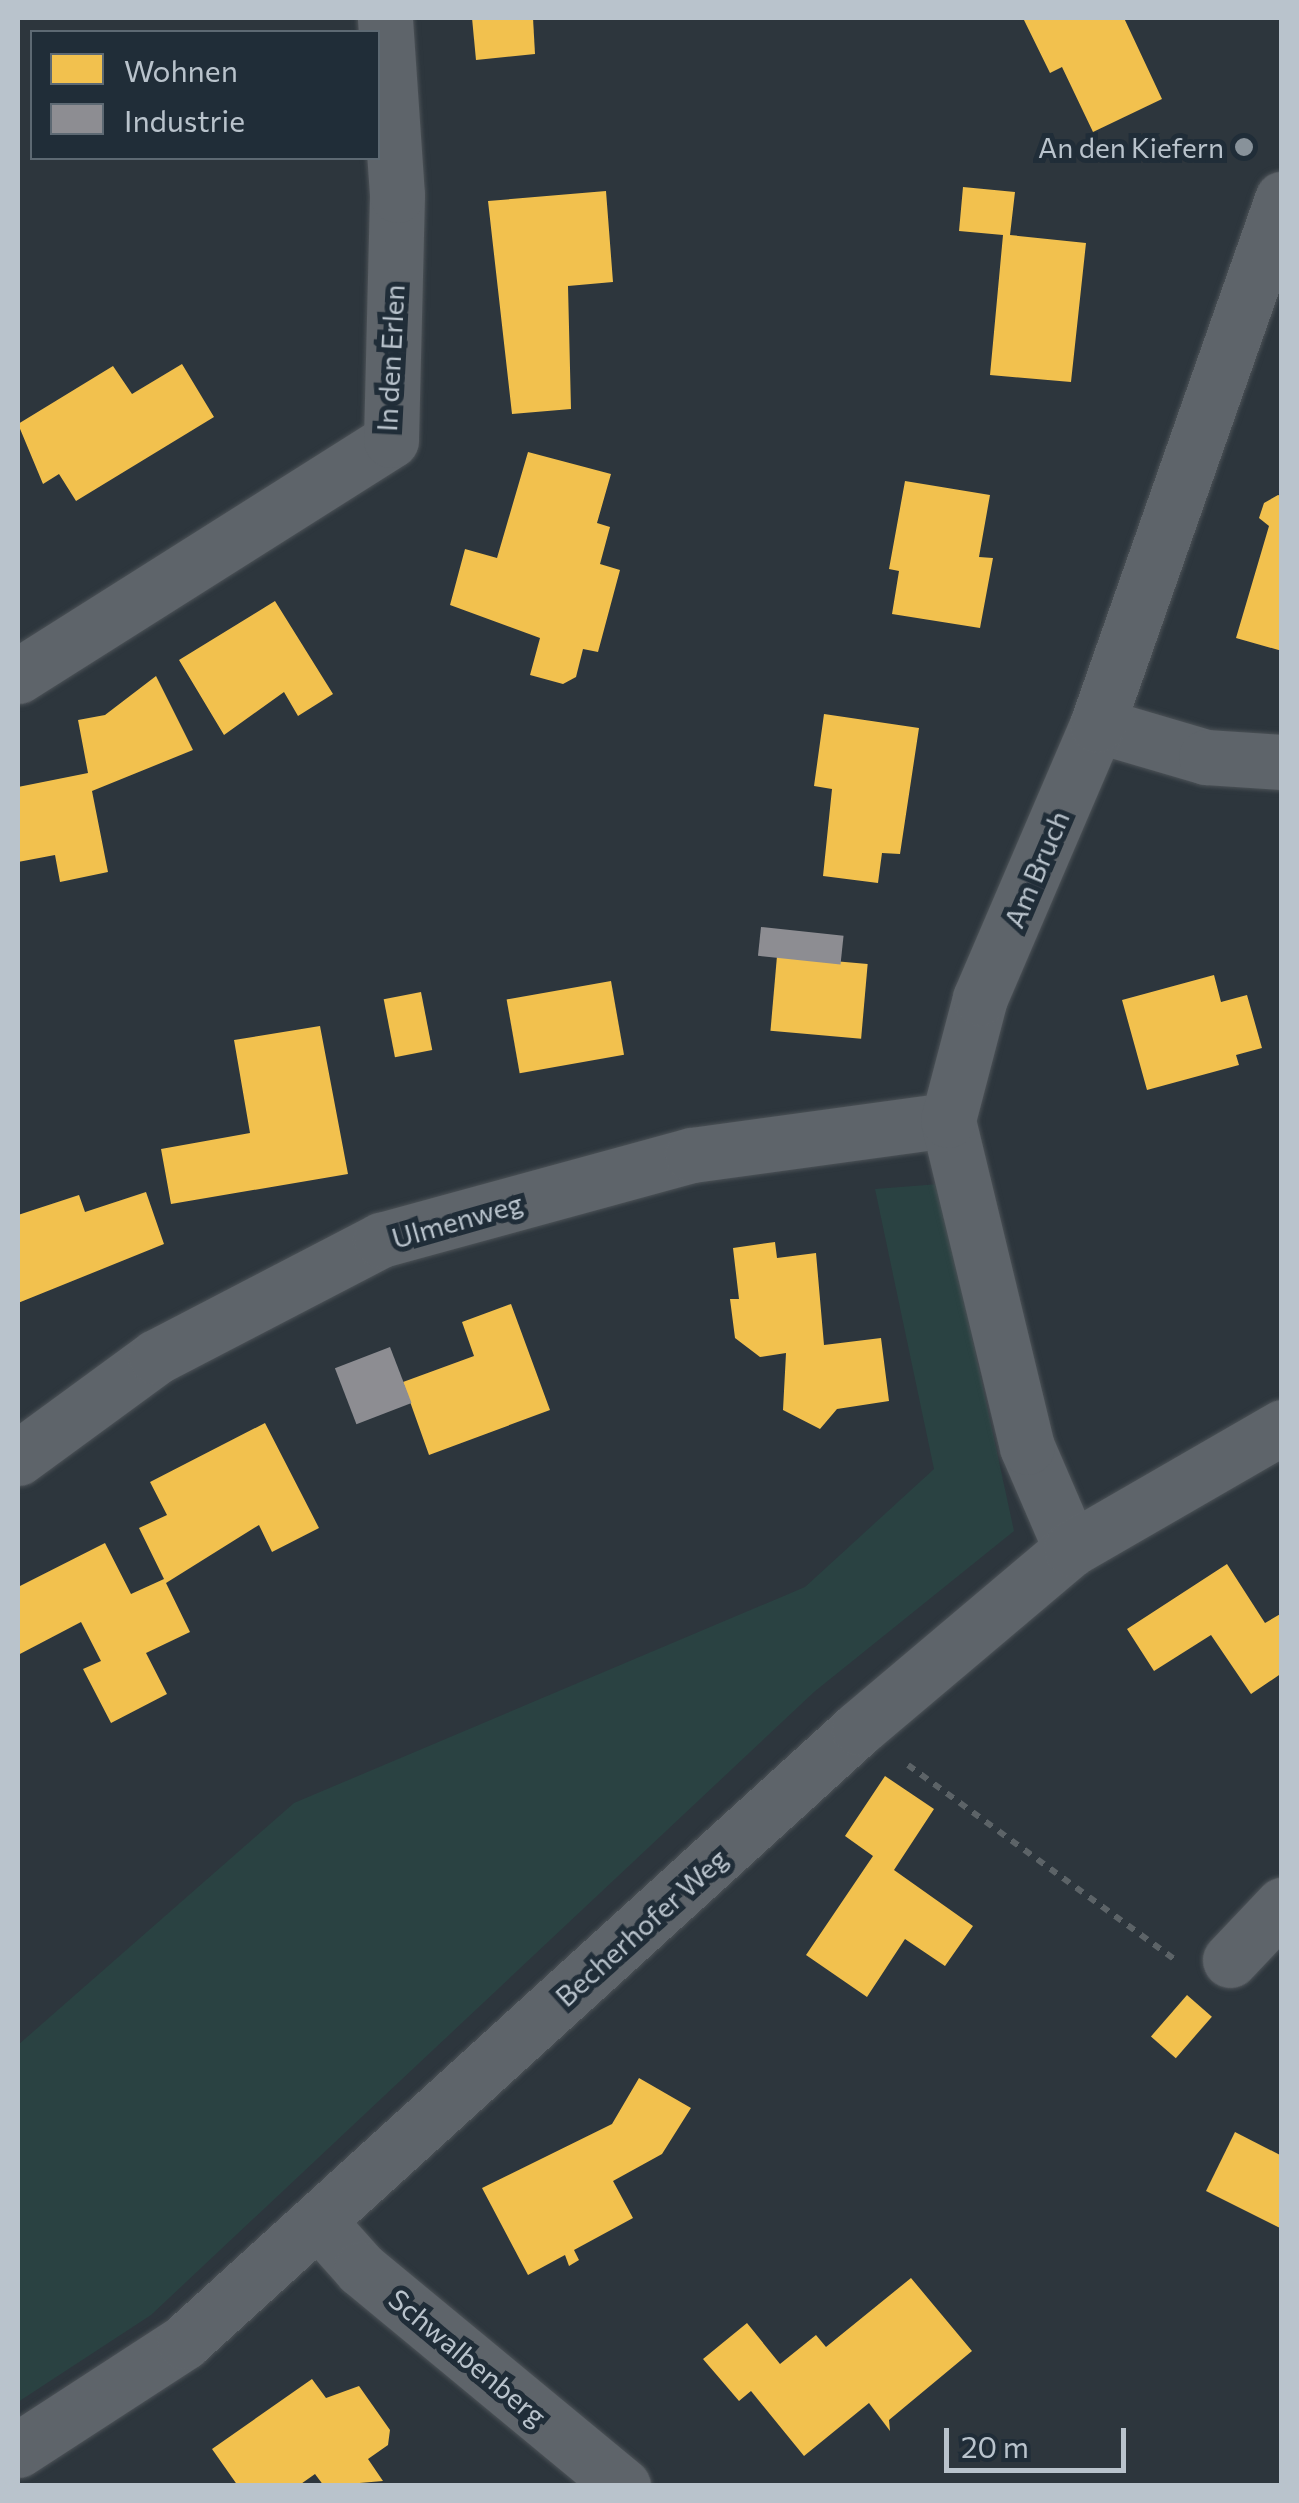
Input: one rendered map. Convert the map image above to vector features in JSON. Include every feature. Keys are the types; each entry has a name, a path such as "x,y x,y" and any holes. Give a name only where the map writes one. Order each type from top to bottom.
{"street":[{"name":"In den Erlen","path":"18,676 391,440 397,195 384,18"},
{"name":"Am Bruch","path":"1071,1549 1027,1447 948,1120 980,998 1097,725 1282,199"},
{"path":"1097,725 1206,757 1282,762"},
{"name":"Ulmenweg","path":"18,1458 156,1357 381,1240 692,1154 948,1120"},
{"name":"Becherhofer Weg","path":"18,2450 184,2342 859,1728 1071,1549 1282,1427"},
{"path":"1230,1960 1282,1905"},
{"name":"Schwalbenberg","path":"320,2222 361,2270 623,2486"}],"path":[{"path":"859,1728 1166,1960 1230,1960"}],"green space":[{"path":"939,1184 1014,1531 814,1692 151,2315 18,2402 18,2045 294,1803 805,1587 934,1469 875,1189"}],"building: Wohnen":[{"path":"472,18 533,18 535,54 476,60"},
{"path":"1023,18 1124,18 1162,99 1093,132 1062,67 1050,73"},
{"path":"963,187 1015,192 1010,235 1086,243 1071,382 990,375 1003,235 959,231"},
{"path":"606,191 613,282 568,286 571,409 512,414 488,201"},
{"path":"182,364 214,417 76,501 59,474 43,484 18,424 113,366 132,394"},
{"path":"528,452 611,474 597,523 610,527 600,564 620,570 598,652 583,649 576,677 563,684 530,675 540,638 450,605 465,549 497,558"},
{"path":"905,481 990,495 979,557 993,558 980,628 892,614 899,571 889,569"},
{"path":"1282,496 1282,651 1236,638 1269,526 1259,518 1264,503"},
{"path":"275,601 333,694 298,716 284,692 224,735 179,660"},
{"path":"156,676 193,750 92,791 108,872 60,882 55,855 18,862 18,787 88,773 78,720 105,715"},
{"path":"824,714 919,728 900,854 882,853 878,883 823,876 832,789 814,786"},
{"path":"777,956 868,964 861,1039 770,1031"},
{"path":"1214,975 1221,1002 1247,995 1262,1048 1236,1055 1239,1065 1147,1090 1122,1000"},
{"path":"611,981 624,1055 520,1073 507,999"},
{"path":"421,992 432,1050 395,1057 384,999"},
{"path":"320,1026 348,1174 171,1204 161,1149 250,1133 234,1040"},
{"path":"146,1192 164,1244 18,1303 18,1215 79,1195 85,1212"},
{"path":"775,1242 777,1258 816,1253 824,1345 881,1338 889,1401 837,1409 820,1429 783,1410 786,1353 760,1357 735,1338 730,1299 739,1299 733,1248"},
{"path":"511,1304 550,1410 429,1455 403,1382 474,1356 462,1322"},
{"path":"265,1423 319,1528 272,1552 259,1525 166,1583 190,1632 146,1653 167,1694 111,1723 83,1669 101,1661 81,1622 18,1655 18,1587 105,1543 131,1594 164,1579 139,1528 167,1515 150,1482"},
{"path":"1227,1564 1265,1623 1282,1613 1282,1673 1251,1694 1211,1635 1154,1671 1127,1629"},
{"path":"885,1776 934,1809 894,1870 973,1926 945,1966 905,1939 867,1997 806,1955 873,1856 845,1836"},
{"path":"1187,1995 1212,2017 1176,2058 1151,2037"},
{"path":"639,2078 691,2108 662,2154 613,2181 633,2218 574,2250 579,2260 569,2266 565,2255 528,2275 482,2188 612,2124"},
{"path":"1235,2132 1282,2156 1282,2229 1206,2191"},
{"path":"911,2278 972,2351 889,2420 890,2431 869,2403 804,2456 751,2391 739,2401 703,2359 747,2323 780,2364 816,2335 826,2347"},
{"path":"312,2379 326,2398 359,2386 390,2430 388,2445 368,2459 383,2481 324,2486 315,2474 298,2486 238,2486 212,2449"}],"building: Industrie":[{"path":"761,927 844,936 841,965 758,956"},
{"path":"390,1347 412,1403 356,1424 335,1368"}],"place":[{"name":"An den Kiefern","path":"1244,147"}]}
